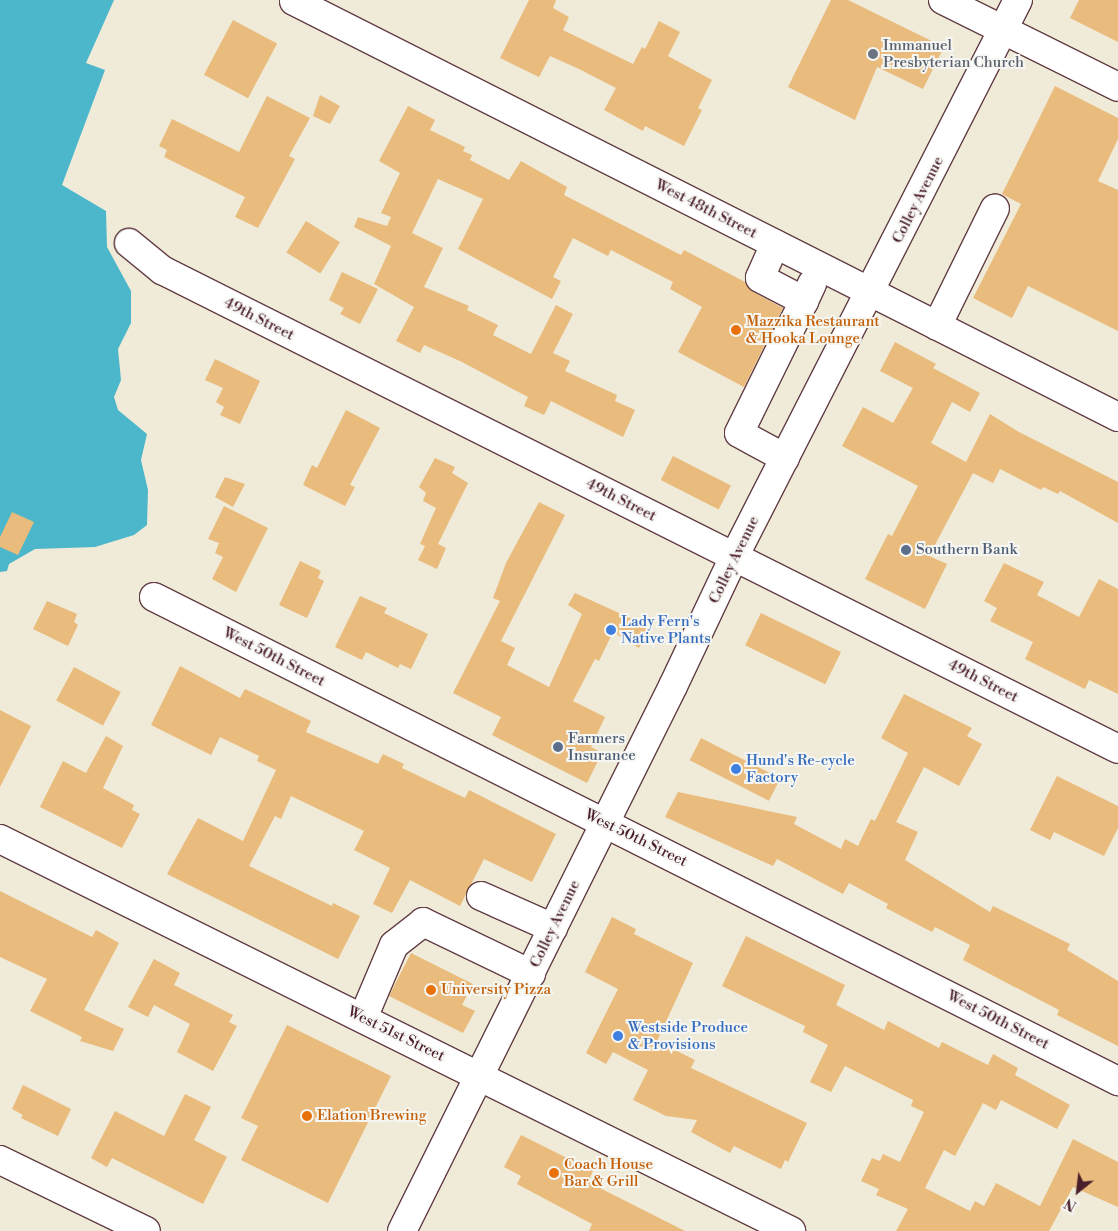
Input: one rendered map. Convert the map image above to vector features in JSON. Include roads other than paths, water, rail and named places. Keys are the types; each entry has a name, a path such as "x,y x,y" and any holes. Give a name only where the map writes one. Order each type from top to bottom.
{"street":[{"path":"943,0 1118,87"},
{"name":"Colley Avenue","path":"402,1231 531,974 734,557 871,293 1018,0"},
{"name":"West 48th Street","path":"294,1 1118,417"},
{"path":"937,326 995,208"},
{"name":"49th Street","path":"129,243 162,270 1118,749"},
{"path":"776,244 760,278 804,301"},
{"path":"785,458 739,434 821,267"},
{"name":"West 50th Street","path":"154,597 1118,1081"},
{"name":"West 51st Street","path":"0,839 790,1231"},
{"path":"481,896 553,928"},
{"path":"364,1018 394,945 424,922 531,974"},
{"path":"0,1160 146,1231"}],"water":[{"path":"0,0 114,0 86,63 105,70 62,185 106,211 107,247 131,291 131,323 118,349 121,380 114,397 118,410 147,434 141,460 148,490 147,525 134,535 95,547 35,549 9,564 7,571 0,572"}],"place":[{"name":"Immanuel Presbyterian Church","path":"873,54"},
{"name":"Mazzika Restaurant & Hooka Lounge","path":"736,330"},
{"name":"Southern Bank","path":"906,550"},
{"name":"Lady Fern's Native Plants","path":"611,630"},
{"name":"Farmers Insurance","path":"558,747"},
{"name":"Hund's Re-cycle Factory","path":"736,769"},
{"name":"University Pizza","path":"431,990"},
{"name":"Westside Produce & Provisions","path":"618,1036"},
{"name":"Elation Brewing","path":"307,1116"},
{"name":"Coach House Bar & Grill","path":"554,1173"}]}
